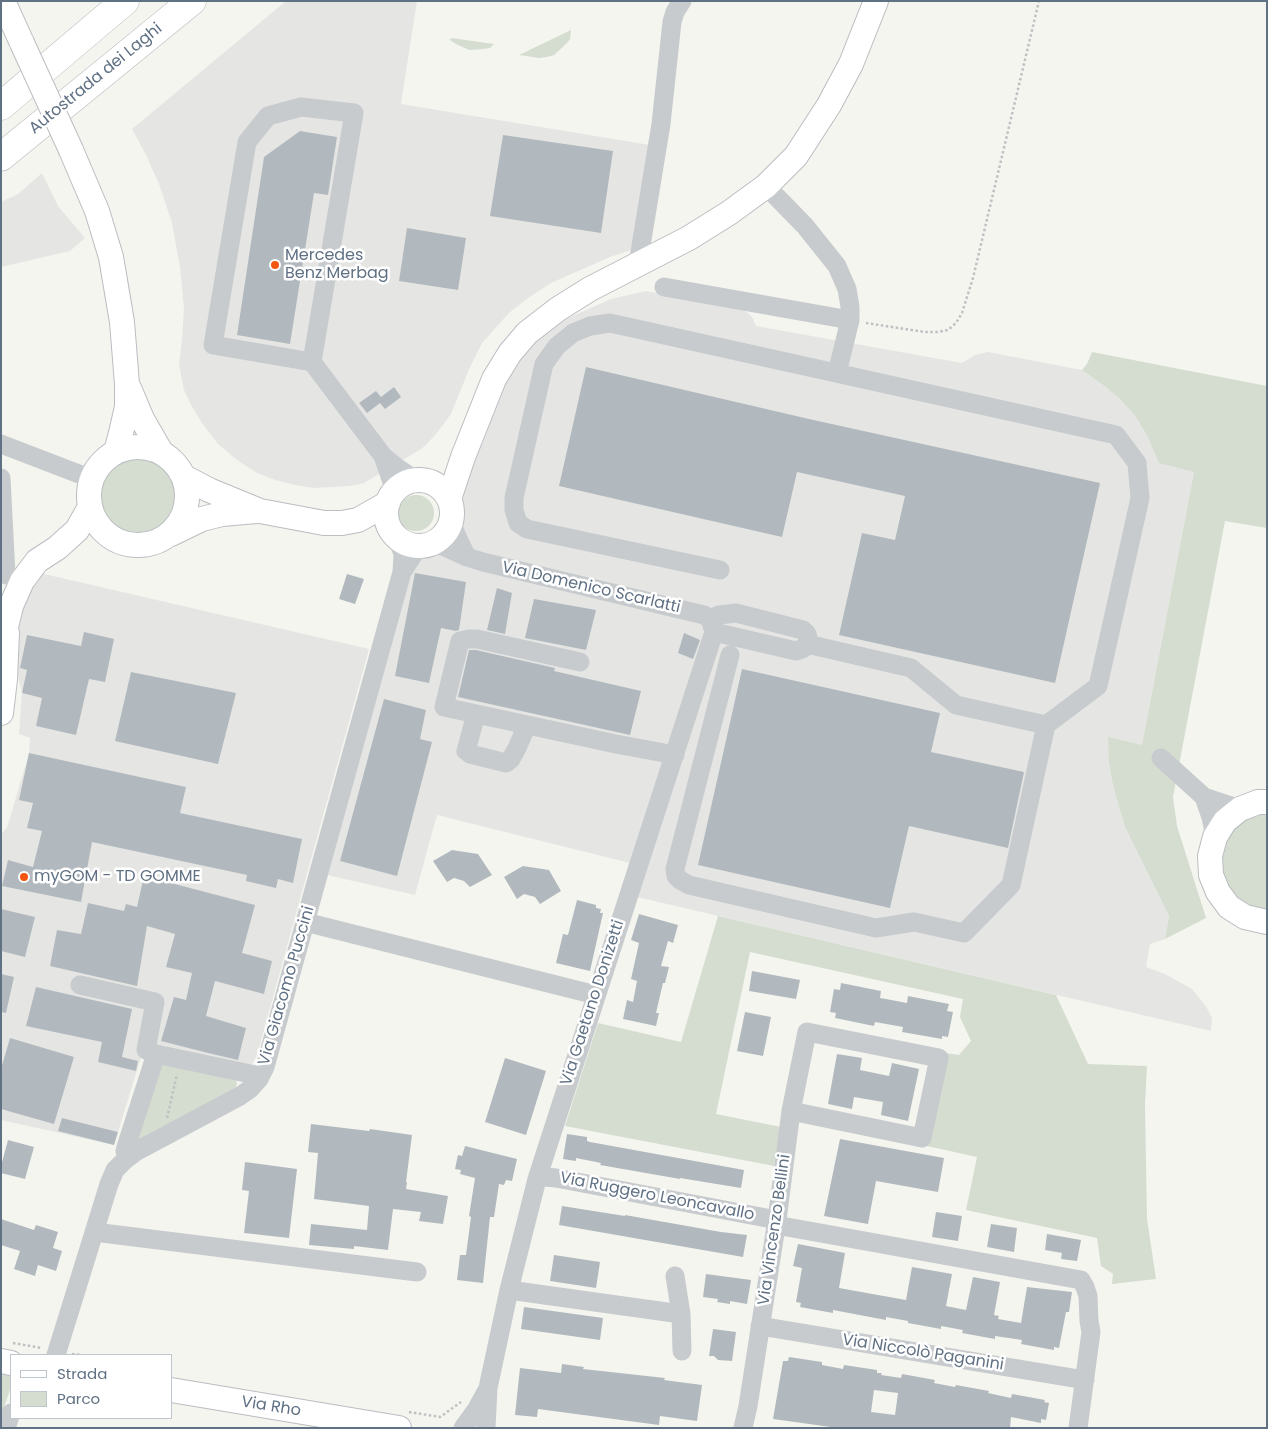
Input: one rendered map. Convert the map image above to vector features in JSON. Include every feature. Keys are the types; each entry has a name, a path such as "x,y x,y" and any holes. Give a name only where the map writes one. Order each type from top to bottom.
{"highway":[{"path":"1,106 125,1"},
{"name":"Autostrada dei Laghi","path":"1,157 192,1"}],"main road":[{"path":"3,1 97,210 111,257 122,322 127,384 124,421 116,452"},
{"path":"358,520 383,528 405,543 413,546 432,544 447,531 450,510 463,457 494,379 510,353 527,333 558,309 590,289 689,238 729,213 766,186 796,156 829,105 851,64 876,1"},
{"path":"127,384 142,419 161,452"},
{"path":"117,541 100,527 94,518 90,508 89,493 92,479 98,468 116,452 127,448 150,448 161,452 170,458 184,477 188,492 186,508 180,523 170,535"},
{"path":"184,477 209,490 260,511 324,523 342,523 358,520 391,497 403,484 421,481 446,472 463,457"},
{"path":"421,481 434,484 443,490 450,510"},
{"path":"391,497 386,513 388,523 395,535"},
{"path":"1,648 11,606 22,581 37,562 58,548 77,530 90,508"},
{"path":"58,548 88,540 100,539 144,546 158,542 202,519 222,514 260,511"},
{"path":"1,714 5,679 7,623"},
{"path":"1258,801 1225,821 1215,837 1210,856 1211,875 1218,892 1229,907 1245,918 1267,922"},
{"name":"Via Rho","path":"172,1390 400,1419"}],"street":[{"path":"638,264 661,124 672,22 675,12 682,1"},
{"path":"312,362 354,113 301,107 268,116 247,142 213,345 312,362 383,456 399,469 421,481"},
{"path":"766,186 806,226 837,266 848,289 850,320 837,373"},
{"path":"664,287 850,320"},
{"path":"720,570 527,529 518,523 514,510 514,498 544,364 557,346 573,333 590,326 610,323 1116,435 1137,463 1140,498 1098,686 1046,726 1011,885 964,933 914,922 876,928 689,885 676,876 676,869 730,655"},
{"path":"1,444 92,479"},
{"path":"383,456 391,497"},
{"path":"1,478 6,575"},
{"path":"450,510 458,541 467,557"},
{"path":"395,535 403,554 402,572"},
{"name":"Via Domenico Scarlatti","path":"424,546 443,546 467,557 704,615 712,624"},
{"name":"Via Giacomo Puccini","path":"56,1354 115,1170 136,1151 240,1096 250,1089 260,1076 270,1049 402,572 413,555 424,546"},
{"path":"712,624 719,615 736,613 787,625 803,630 807,634 807,644 911,668 956,705 1046,726"},
{"name":"Via Gaetano Donizetti","path":"486,1428 488,1388 509,1290 537,1179 713,638 712,624"},
{"path":"580,662 477,639 460,641 444,707 675,755"},
{"path":"476,714 466,751 470,754 506,763 511,759 527,725"},
{"path":"686,720 707,728 710,736"},
{"path":"1162,758 1204,797 1211,816 1215,837"},
{"path":"1204,797 1258,801"},
{"path":"305,922 596,996"},
{"path":"80,985 155,1002 146,1050 156,1054 260,1076"},
{"name":"Via Vincenzo Bellini","path":"743,1428 776,1223 791,1111 807,1032 938,1058 922,1138 791,1111"},
{"path":"127,1158 126,1147 156,1054"},
{"name":"Via Ruggero Leoncavallo","path":"537,1179 545,1177 556,1178 776,1223 1081,1280 1088,1296 1091,1332 1085,1380"},
{"path":"94,1232 417,1272"},
{"path":"675,1276 681,1314 682,1350"},
{"path":"509,1290 681,1314"},
{"name":"Via Niccolò Paganini","path":"760,1326 1085,1380"},
{"path":"1078,1428 1085,1380"},
{"name":"Via Gaetano Donizetti","path":"463,1428 488,1388"},
{"path":"6,1428 10,1416"}],"path":[{"path":"850,320 926,332 948,330 956,323 962,313 973,278 1039,1"},
{"path":"170,1133 166,1120 180,1059"},
{"path":"400,1419 440,1417 480,1388 488,1388"}],"shaded area":[{"path":"286,1 417,1 401,104 650,145 631,250 610,257 551,283 509,313 482,343 451,414 427,444 364,483 350,486 314,488 275,480 257,473 237,460 218,444 191,405 184,390 179,365 184,309 180,267 172,223 159,184 132,129"},
{"path":"42,173 58,206 85,238 70,251 1,267 1,202 18,194"},
{"path":"646,291 744,310 752,317 756,326 962,363 975,355 988,352 1082,370 1120,399 1135,416 1148,437 1194,472 1142,745 1109,763 1113,786 1125,827 1169,916 1165,939 1150,944 1146,967 1165,974 1192,989 1206,1006 1212,1018 1211,1031 637,897 646,867 437,815 415,895 327,875 411,566 418,556 442,549 461,526 456,508 513,367 543,335 566,319 611,299"},
{"path":"40,573 369,649 257,1055 252,1064 245,1069 142,1054 114,1145 1,1120 1,834 7,828 29,753 30,738 19,734 22,693 18,676 11,676 14,622"}],"green space":[{"path":"571,30 570,39 554,55 539,58 519,55"},
{"path":"451,38 494,44 490,48 469,50 450,40"},
{"path":"1092,352 1267,386 1267,528 1225,521 1173,797 1177,826 1206,918 1165,939 1169,916 1125,827 1113,786 1109,763 1108,737 1142,745 1194,472 1159,463 1148,437 1135,416 1120,399 1082,370"},
{"path":"138,457 153,460 166,469 175,482 178,497 175,512 166,525 153,534 138,537 123,534 110,525 101,512 98,497 101,482 110,469 123,460"},
{"path":"416,495 423,496 429,500 433,506 433,520 429,526 423,530 416,531 409,530 403,526 399,520 398,513 399,506 403,500 409,496"},
{"path":"1267,811 1267,911 1249,907 1235,897 1225,882 1220,866 1221,848 1228,834 1239,822"},
{"path":"718,916 1056,995 1088,1064 1147,1066 1145,1106 1147,1219 1156,1279 1112,1284 1113,1274 1101,1266 1097,1238 966,1210 977,1157 927,1146 946,1053 959,1055 971,1041 960,1017 963,999 750,952 716,1114 781,1127 774,1166 565,1126 598,1023 681,1042"},
{"path":"158,1063 235,1079 237,1083 233,1090 140,1143 134,1136"},
{"path":"1,1369 10,1371 10,1390 1,1416"}],"building":[{"name":"Mercedes Benz Merbag","path":"300,131 337,137 328,195 314,193 290,344 237,335 264,157"},
{"path":"503,135 613,151 601,233 490,216"},
{"path":"407,228 466,238 458,290 399,281"},
{"path":"586,367 809,419 1100,483 1055,683 839,635 862,533 895,540 905,496 797,472 782,537 559,486"},
{"path":"394,387 401,397 385,409 380,403 367,413 359,403 376,391 381,397"},
{"path":"415,573 466,582 459,630 441,628 429,683 395,676"},
{"path":"347,574 364,579 355,604 339,599"},
{"path":"497,588 512,593 505,634 487,630"},
{"path":"534,599 596,610 586,650 525,638"},
{"path":"84,632 114,639 105,682 89,679 76,735 36,726 42,698 22,693 27,670 20,668 27,635 81,646"},
{"path":"684,633 700,640 693,659 678,653"},
{"path":"469,650 555,668 554,671 641,691 630,735 458,697"},
{"path":"742,669 940,713 931,752 1024,772 1008,848 909,826 890,908 698,865"},
{"path":"131,672 236,693 218,764 115,741"},
{"path":"384,699 426,710 420,739 432,742 397,876 340,861"},
{"path":"29,753 186,787 180,813 302,839 293,883 278,879 276,888 246,881 247,875 92,842 81,902 2,886 8,860 33,867 42,831 27,828 33,803 19,800"},
{"path":"452,850 478,854 492,875 470,887 464,881 454,878 447,882 433,861"},
{"path":"523,866 549,870 561,891 540,904 535,897 524,894 517,899 504,877"},
{"path":"144,876 255,905 242,953 272,961 264,994 215,981 206,1016 246,1028 238,1060 161,1041 174,997 186,1000 192,973 166,967 175,934 147,926 137,986 50,966 57,930 81,934 88,903 124,911 126,904 137,907"},
{"path":"577,900 596,905 596,908 601,909 600,913 603,913 590,971 556,963 563,934 568,935"},
{"path":"1,909 35,917 25,957 1,951"},
{"path":"639,914 678,925 673,943 668,941 661,966 669,967 656,1013 659,1013 656,1026 623,1019 627,1000 633,1002 637,981 631,979 639,943 631,940"},
{"path":"752,971 800,980 796,999 749,991"},
{"path":"1,974 14,977 6,1013 1,1012"},
{"path":"841,983 881,991 880,998 907,1003 908,996 949,1004 947,1011 953,1012 948,1037 942,1036 942,1039 902,1032 903,1027 875,1022 874,1026 835,1018 836,1013 830,1012 834,989 840,990"},
{"path":"36,987 132,1009 122,1057 138,1061 136,1071 98,1062 102,1042 26,1026"},
{"path":"745,1012 771,1017 763,1056 737,1051"},
{"path":"10,1038 74,1057 54,1124 1,1109 1,1069"},
{"path":"837,1054 862,1058 860,1070 889,1076 892,1063 919,1069 908,1121 881,1115 883,1102 854,1097 852,1109 828,1104"},
{"path":"505,1058 546,1071 526,1135 485,1122"},
{"path":"62,1118 118,1132 114,1145 58,1131"},
{"path":"311,1124 412,1135 406,1189 448,1196 443,1224 419,1221 421,1212 393,1209 388,1250 354,1246 354,1249 309,1245 311,1224 367,1230 369,1206 314,1199 318,1153 308,1152"},
{"path":"567,1134 587,1137 587,1141 590,1142 744,1170 741,1188 600,1165 601,1163 576,1158 576,1161 563,1159"},
{"path":"840,1139 944,1158 938,1192 876,1181 868,1224 824,1216"},
{"path":"8,1140 34,1147 25,1179 1,1173"},
{"path":"465,1146 517,1159 512,1181 506,1180 504,1185 499,1184 494,1217 490,1217 483,1283 457,1280 460,1255 466,1255 471,1217 469,1216 475,1178 460,1174 461,1170 455,1169 458,1155 462,1156"},
{"path":"245,1162 297,1169 289,1238 244,1233 249,1191 242,1190"},
{"path":"562,1206 747,1235 743,1257 559,1225"},
{"path":"936,1212 962,1216 958,1241 932,1237"},
{"path":"1,1219 34,1230 36,1225 58,1232 53,1248 62,1251 56,1271 38,1265 35,1276 14,1269 20,1251 1,1245"},
{"path":"991,1224 1017,1228 1014,1252 987,1247"},
{"path":"1047,1234 1081,1240 1077,1261 1061,1259 1062,1253 1045,1250"},
{"path":"798,1244 845,1253 839,1288 906,1300 912,1267 952,1274 946,1306 966,1310 973,1277 1000,1282 994,1315 999,1316 998,1319 1021,1323 1027,1287 1072,1292 1069,1312 1066,1312 1059,1348 1054,1347 1054,1350 1021,1344 1022,1340 995,1336 995,1339 962,1333 963,1330 941,1326 941,1329 886,1317 886,1320 833,1310 833,1313 800,1307 801,1303 796,1302 802,1268 793,1266"},
{"path":"554,1255 600,1262 596,1288 550,1281"},
{"path":"706,1274 751,1280 747,1304 730,1301 730,1304 717,1302 718,1299 703,1297"},
{"path":"524,1307 603,1318 600,1340 521,1329"},
{"path":"713,1329 736,1332 732,1361 718,1360 714,1356 709,1356"},
{"path":"789,1357 822,1362 822,1365 843,1369 844,1365 877,1370 877,1373 882,1373 881,1375 901,1378 902,1374 935,1380 934,1383 989,1391 988,1393 1011,1398 1012,1394 1045,1400 1044,1402 1049,1403 1046,1420 1041,1419 1041,1423 1011,1417 1010,1428 838,1428 773,1419 783,1361 788,1361","holes":["874,1390 898,1393 895,1415 871,1412"]},
{"path":"562,1364 584,1367 583,1369 665,1378 664,1380 702,1385 697,1421 660,1416 659,1425 538,1409 537,1417 515,1415 520,1368 561,1373"}],"place":[{"name":"Mercedes Benz Merbag","path":"275,265"},
{"name":"myGOM - TD GOMME","path":"24,877"}]}
